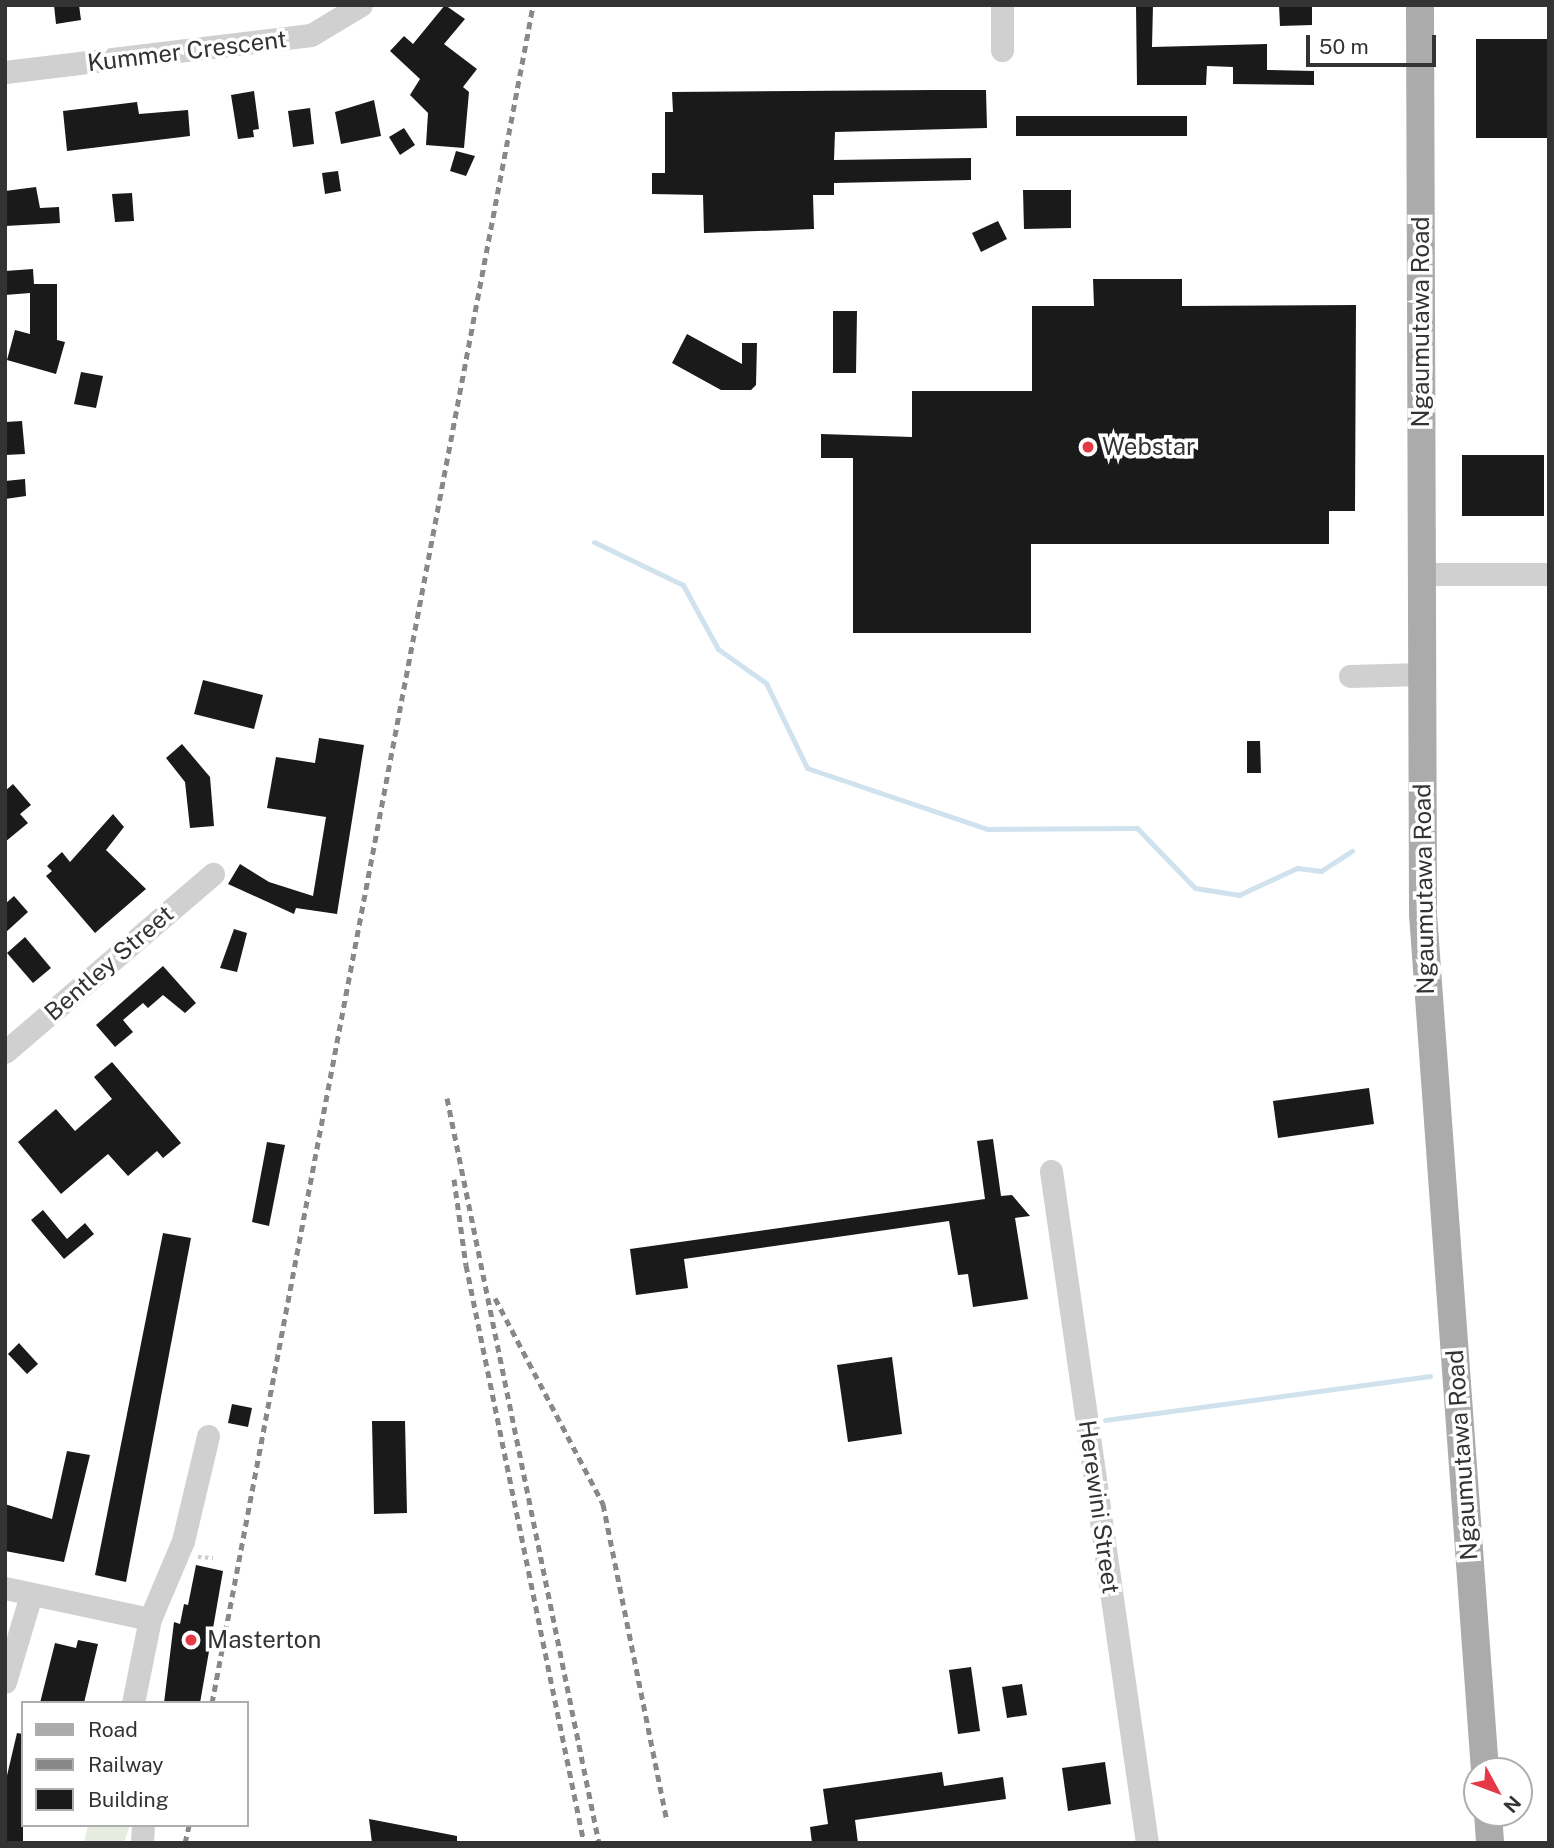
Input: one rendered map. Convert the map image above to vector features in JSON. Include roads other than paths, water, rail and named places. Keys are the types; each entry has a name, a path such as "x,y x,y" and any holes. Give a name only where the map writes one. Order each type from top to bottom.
{"main road":[{"name":"Ngaumutawa Road","path":"1420,5 1421,574 1426,993 1484,1757"}],"street":[{"name":"Kummer Crescent","path":"5,72 311,35 361,5"},
{"path":"1002,5 1002,50"},
{"path":"1421,574 1549,574"},
{"path":"1349,676 1422,674"},
{"name":"Bentley Street","path":"5,1052 214,874"},
{"name":"Herewini Street","path":"1051,1171 1147,1843"},
{"path":"133,1701 150,1619 183,1541 208,1436"},
{"path":"5,1588 150,1619"},
{"path":"5,1682 31,1595"}],"waterway":[{"path":"594,542 683,585 718,649 766,683 807,768 987,829 1137,828 1195,888 1239,895 1297,868 1321,871 1352,851"},
{"path":"1105,1420 1430,1376"}],"railway":[{"path":"212,1701 533,5"},
{"path":"447,1098 599,1843"},
{"path":"454,1179 466,1265 584,1843"},
{"path":"495,1298 603,1504 667,1821"},
{"path":"185,1843 189,1827"}],"place":[{"name":"Webstar","path":"1088,447"},
{"name":"Masterton","path":"191,1640"}]}
